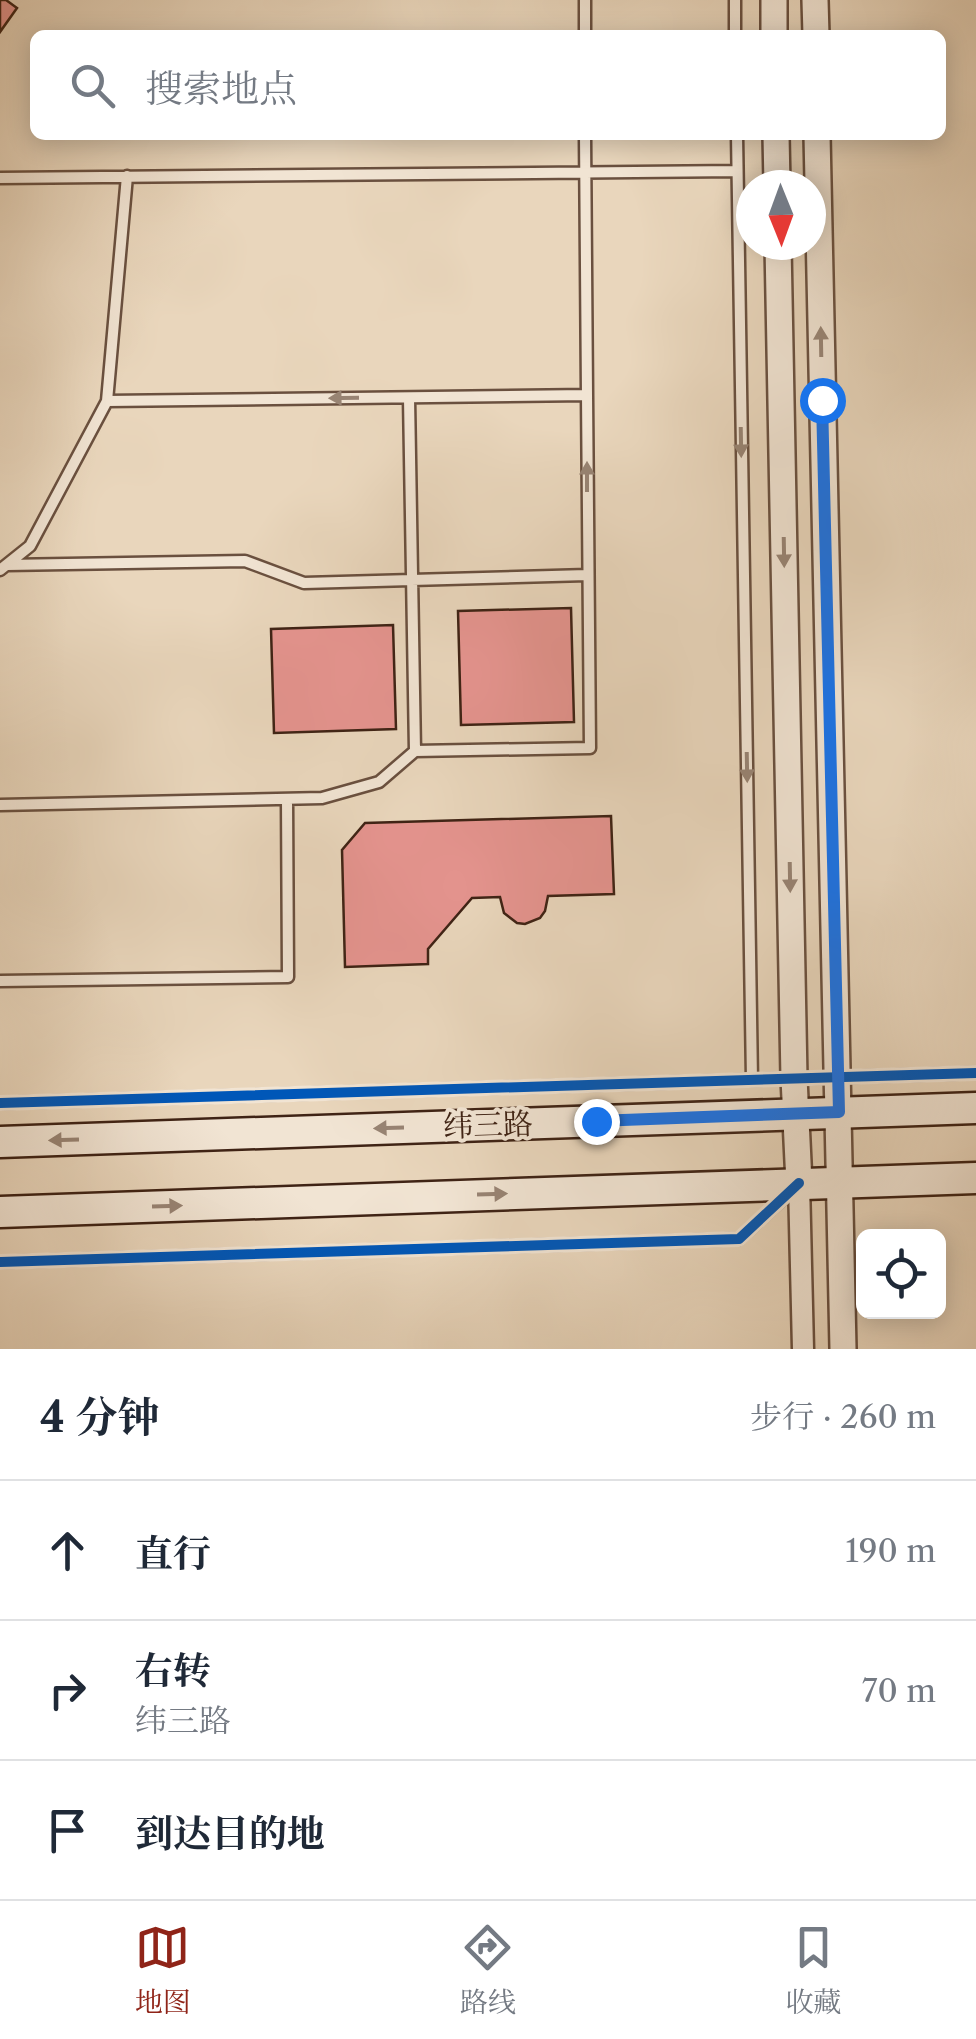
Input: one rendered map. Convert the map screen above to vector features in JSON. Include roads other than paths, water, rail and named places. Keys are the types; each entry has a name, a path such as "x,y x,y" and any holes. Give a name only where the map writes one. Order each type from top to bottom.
{"main road":[{"name":"纬三路","path":"0,1142 976,1108"},
{"path":"0,1212 976,1178"}],"street":[{"path":"774,0 774,30"},
{"path":"816,0 816,30"},
{"path":"776,140 777,170"},
{"path":"817,140 843,1349"},
{"path":"778,260 802,1349"}],"lane":[{"path":"586,0 586,30"},
{"path":"735,0 735,30"},
{"path":"0,805 322,798 379,782 415,751 590,748 586,140"},
{"path":"737,140 737,170"},
{"path":"0,178 736,171"},
{"path":"3,568 30,546 107,401 127,176"},
{"path":"738,260 752,1080"},
{"path":"107,401 587,395"},
{"path":"410,398 415,751"},
{"path":"3,568 245,561 304,583 587,575"},
{"path":"0,981 288,977 287,799"},
{"path":"0,1103 976,1072"},
{"path":"0,1262 739,1239 799,1184"}]}
